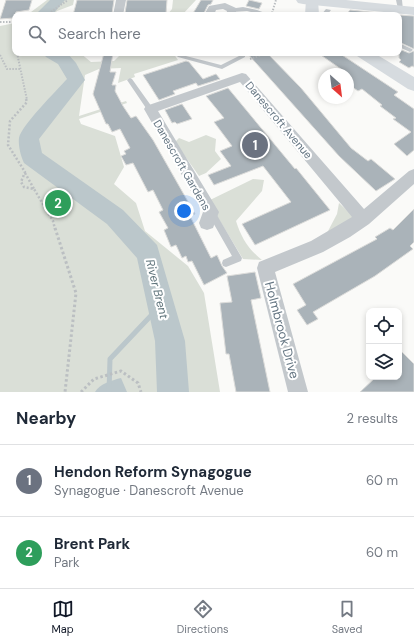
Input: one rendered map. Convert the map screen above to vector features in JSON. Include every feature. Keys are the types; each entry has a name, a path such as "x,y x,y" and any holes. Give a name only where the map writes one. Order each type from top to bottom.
{"main road":[{"path":"310,4 405,7"}],"street":[{"path":"119,12 121,0"},
{"path":"210,12 212,8 229,8"},
{"path":"370,56 414,85"},
{"name":"Danescroft Avenue","path":"150,109 242,77 363,219"},
{"name":"Danescroft Gardens","path":"150,109 209,217"},
{"path":"363,219 414,176"},
{"name":"Holmbrook Drive","path":"298,392 265,268 289,259 334,238 363,219"}],"lane":[{"path":"229,8 260,12"},
{"path":"402,46 410,50"},
{"path":"180,56 222,67 242,56"},
{"path":"130,80 150,109"},
{"path":"209,217 238,258 226,263"}],"path":[{"path":"52,12 68,0"},
{"path":"272,12 276,0"},
{"path":"0,22 12,22"},
{"path":"0,55 6,68 13,70 20,69"},
{"path":"18,56 27,102 10,122 8,145 53,221 76,293 65,392"},
{"path":"242,77 243,65 251,58 257,56"},
{"path":"25,172 21,182 24,187 34,189"},
{"path":"81,392 94,379 121,371 138,383 141,392"}],"shaded area":[{"path":"47,0 74,0 73,5 56,12 31,12"},
{"path":"173,0 196,0 185,12 170,12 172,9"},
{"path":"12,24 12,56 84,56 91,62 114,61 119,56 175,56 178,60 134,74 135,77 118,83 121,68 99,69 85,75 79,116 126,101 127,103 79,119 81,124 115,136 124,167 114,184 136,203 145,231 188,266 204,293 220,392 0,392 0,26"},
{"path":"206,135 216,139 215,151 221,159 206,173 199,176 175,142 179,138 189,142"},
{"path":"253,179 264,180 262,191 236,221 246,242 253,252 262,260 243,259 214,211 210,200"},
{"path":"339,203 354,217 327,233 337,214"},
{"path":"121,378 127,392 95,392 97,389 110,381"}],"building":[{"path":"6,0 32,0 29,10 12,12 12,18 0,19"},
{"path":"77,0 114,0 112,12 74,12"},
{"path":"127,0 167,0 166,12 125,12"},
{"path":"201,0 213,0 204,12 194,12"},
{"path":"249,0 262,3 259,9 246,6"},
{"path":"350,10 370,12 348,12"},
{"path":"402,15 414,16 414,49 402,43"},
{"path":"402,50 409,53 414,51 414,67 412,66 409,68 399,62 401,60 399,56 402,56"},
{"path":"103,56 113,56 110,72 116,72 112,85 116,85 115,91 131,118 136,116 153,140 195,214 190,216 211,258 217,255 227,273 204,285 192,261 188,262 186,256 182,258 176,245 171,247 164,230 168,228 159,212 163,210 153,190 148,192 133,163 126,165 121,156 126,154 124,151 130,148 120,129 112,132 108,124 106,124 93,94"},
{"path":"250,56 270,56 301,88 351,148 368,161 371,159 395,179 376,191 339,156"},
{"path":"322,56 344,56 398,92 394,95 414,109 414,150 407,156 394,144 411,132 393,119 396,118 380,106 382,105 362,89 358,91 354,88 354,68 339,68"},
{"path":"186,61 189,62 203,79 216,74 220,79 198,86 196,83 173,91 175,94 159,100 143,75"},
{"path":"228,88 330,210 255,245 242,224 291,202 263,166 214,185 208,175 231,166 220,151 232,146 214,122 224,118 206,96"},
{"path":"182,104 192,119 177,124 175,122 172,123 165,110"},
{"path":"414,209 414,242 410,246 413,249 375,276 313,312 318,319 307,325 297,310 306,305 293,284 377,239 375,237 390,228 393,230"},
{"path":"255,272 261,298 251,300 270,392 236,392 229,354 226,354 220,303 232,302 227,276"},
{"path":"402,352 414,364 414,392 360,392 373,380 402,380"}],"waterway":[{"name":"River Brent","path":"46,12 58,0"},
{"name":"River Brent","path":"59,56 70,67 76,80 44,117 29,138 32,157 115,217 148,253 170,341 173,392"},
{"path":"109,392 110,359 161,305"}],"place":[{"name":"Hendon Reform Synagogue","path":"255,145"},
{"name":"Brent Park","path":"58,203"}]}
